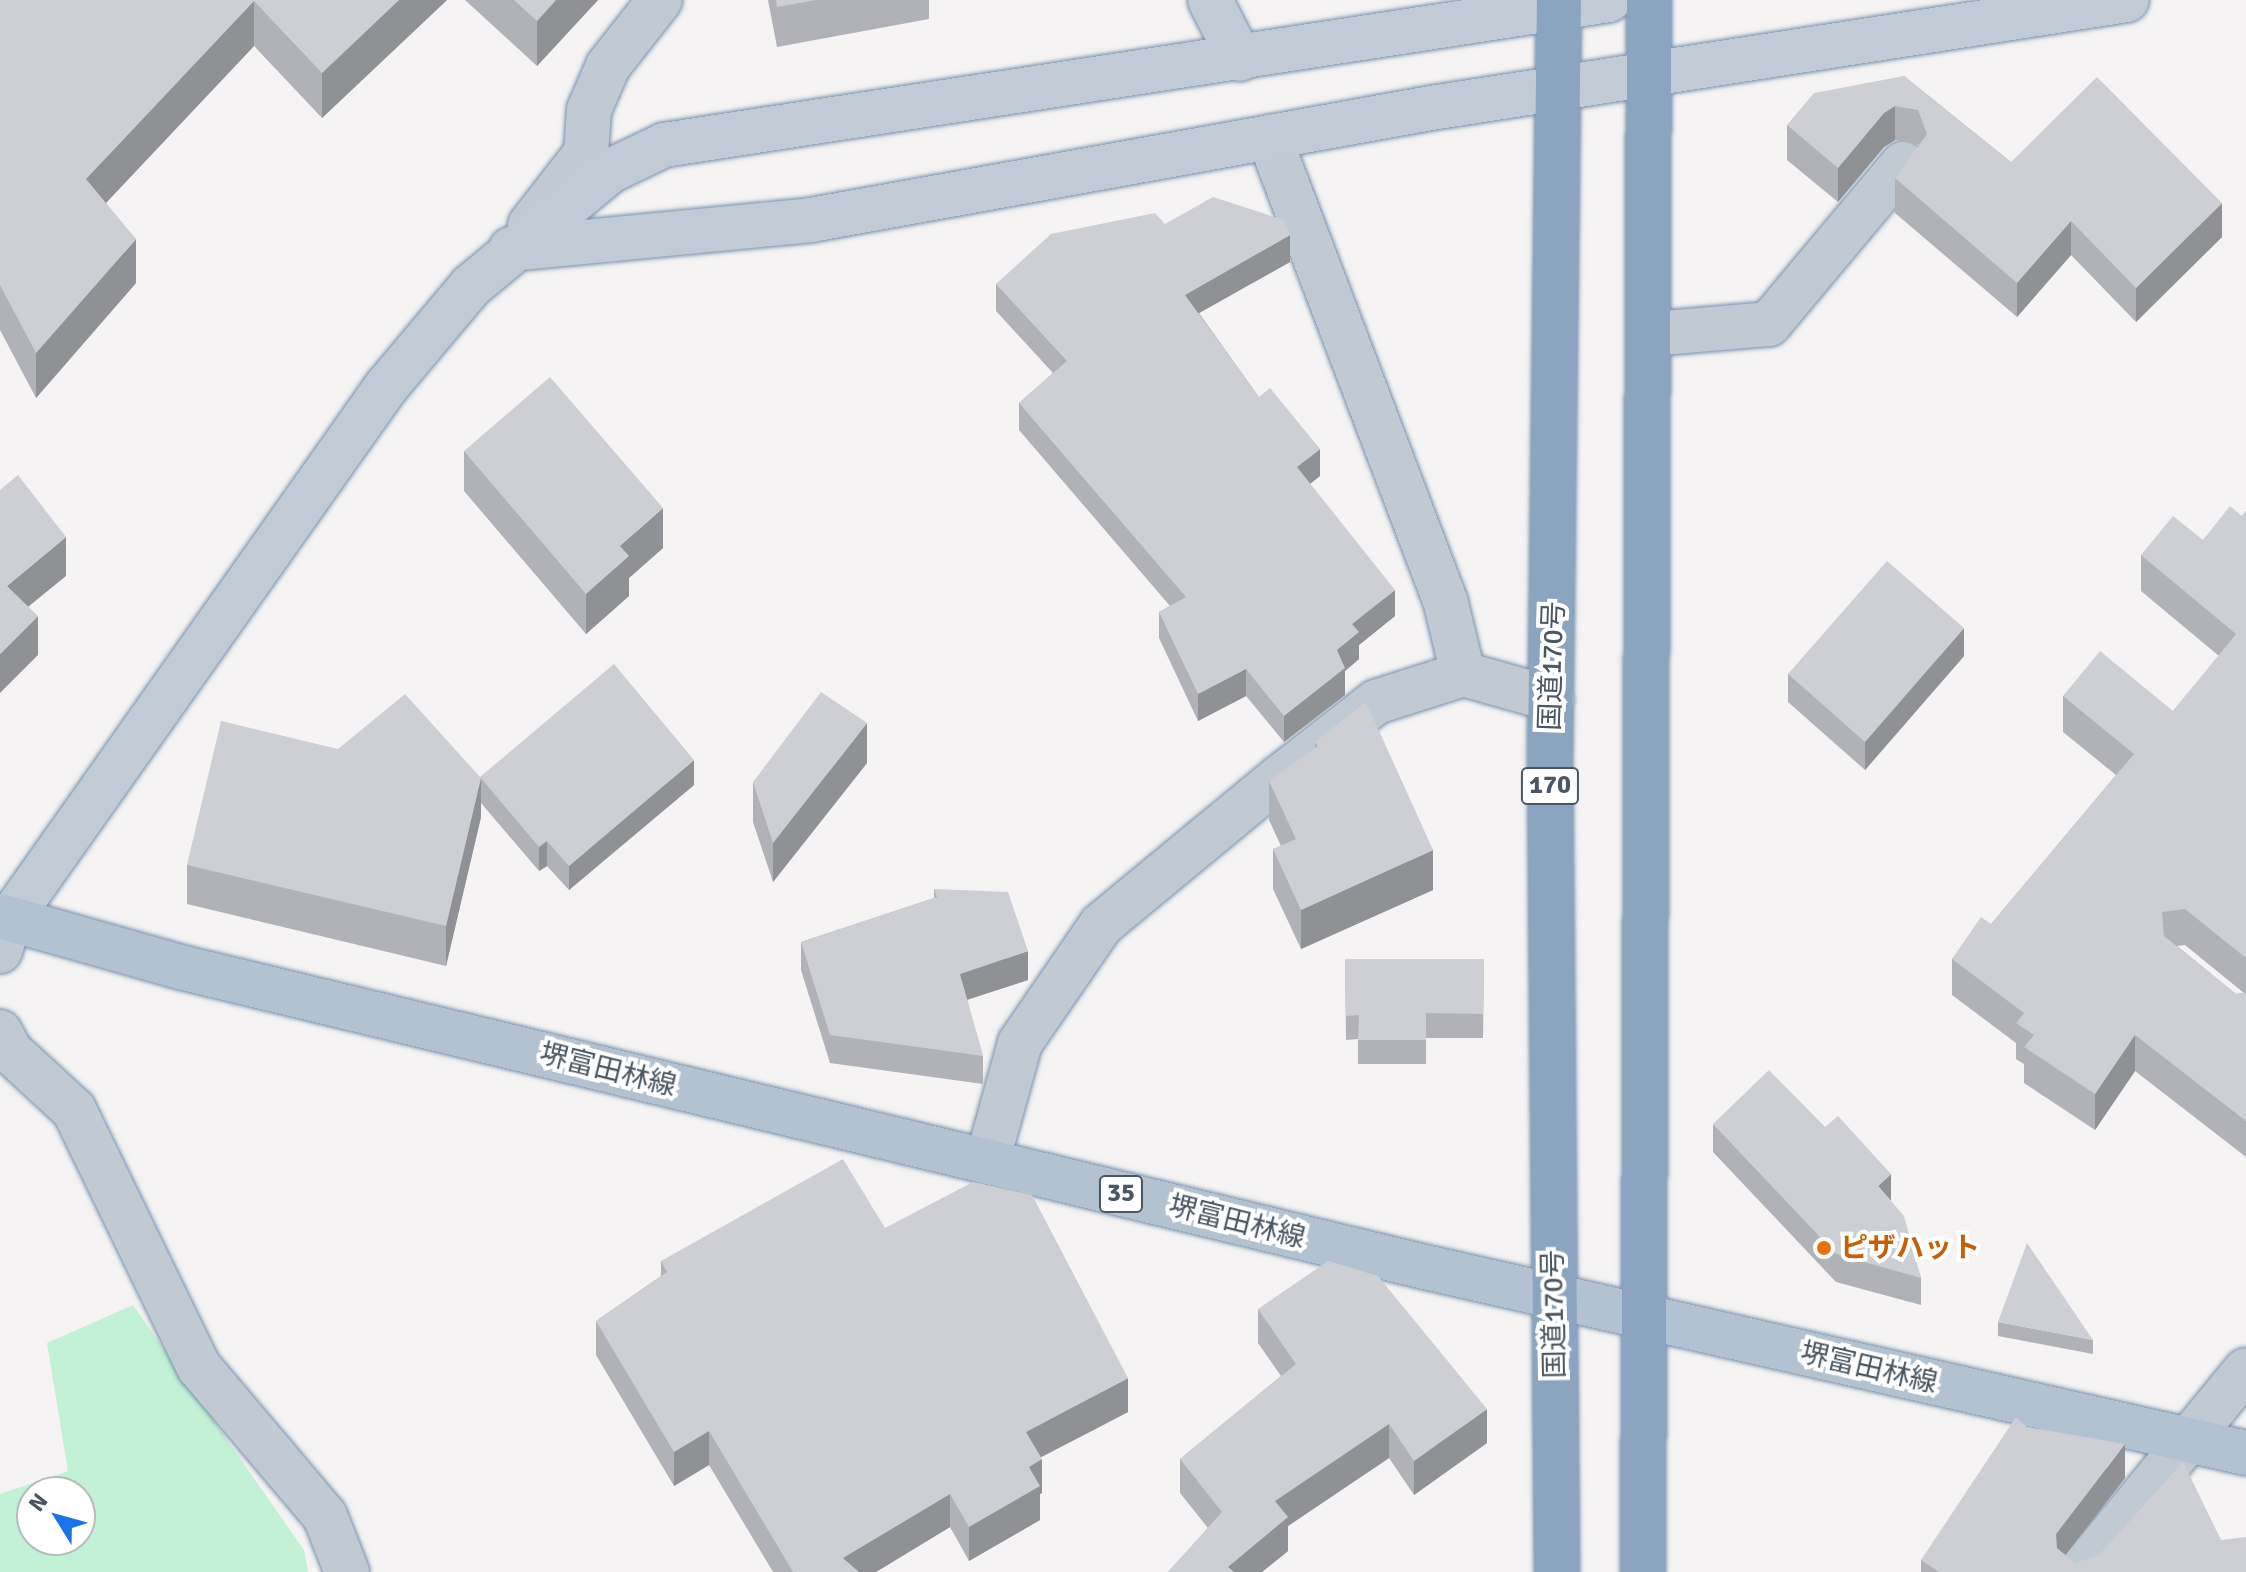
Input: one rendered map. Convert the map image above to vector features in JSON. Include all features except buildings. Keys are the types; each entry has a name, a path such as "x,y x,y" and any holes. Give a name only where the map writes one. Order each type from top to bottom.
{"highway":[{"path":"1643,1572 1652,334 1649,0"},
{"name":"国道170号","path":"1557,1572 1552,699 1559,4"}],"main road":[{"name":"堺富田林線","path":"3,929 1646,1318 2246,1453"}],"street":[{"path":"3,929 386,387 511,249 586,153 589,110 608,66 660,0"},
{"path":"1210,0 1240,59"},
{"path":"511,249 610,171 664,145 1240,59 1559,4 1609,0"},
{"path":"511,249 811,220 1269,137 2127,0"},
{"path":"1269,137 1446,604 1463,674"},
{"path":"1652,334 1769,324 1903,164"},
{"path":"987,1162 1020,1043 1101,925 1376,702 1463,674 1552,699"},
{"path":"0,1032 10,1051 74,1110 199,1367 325,1516 347,1572"},
{"path":"2080,1572 2195,1441 2246,1370"}],"green space":[{"path":"133,1305 304,1550 308,1572 0,1572 0,1494 16,1489 16,1556 96,1556 96,1476 53,1476 68,1471 47,1343"}],"place":[{"name":"ピザハット","path":"1824,1248"}]}
